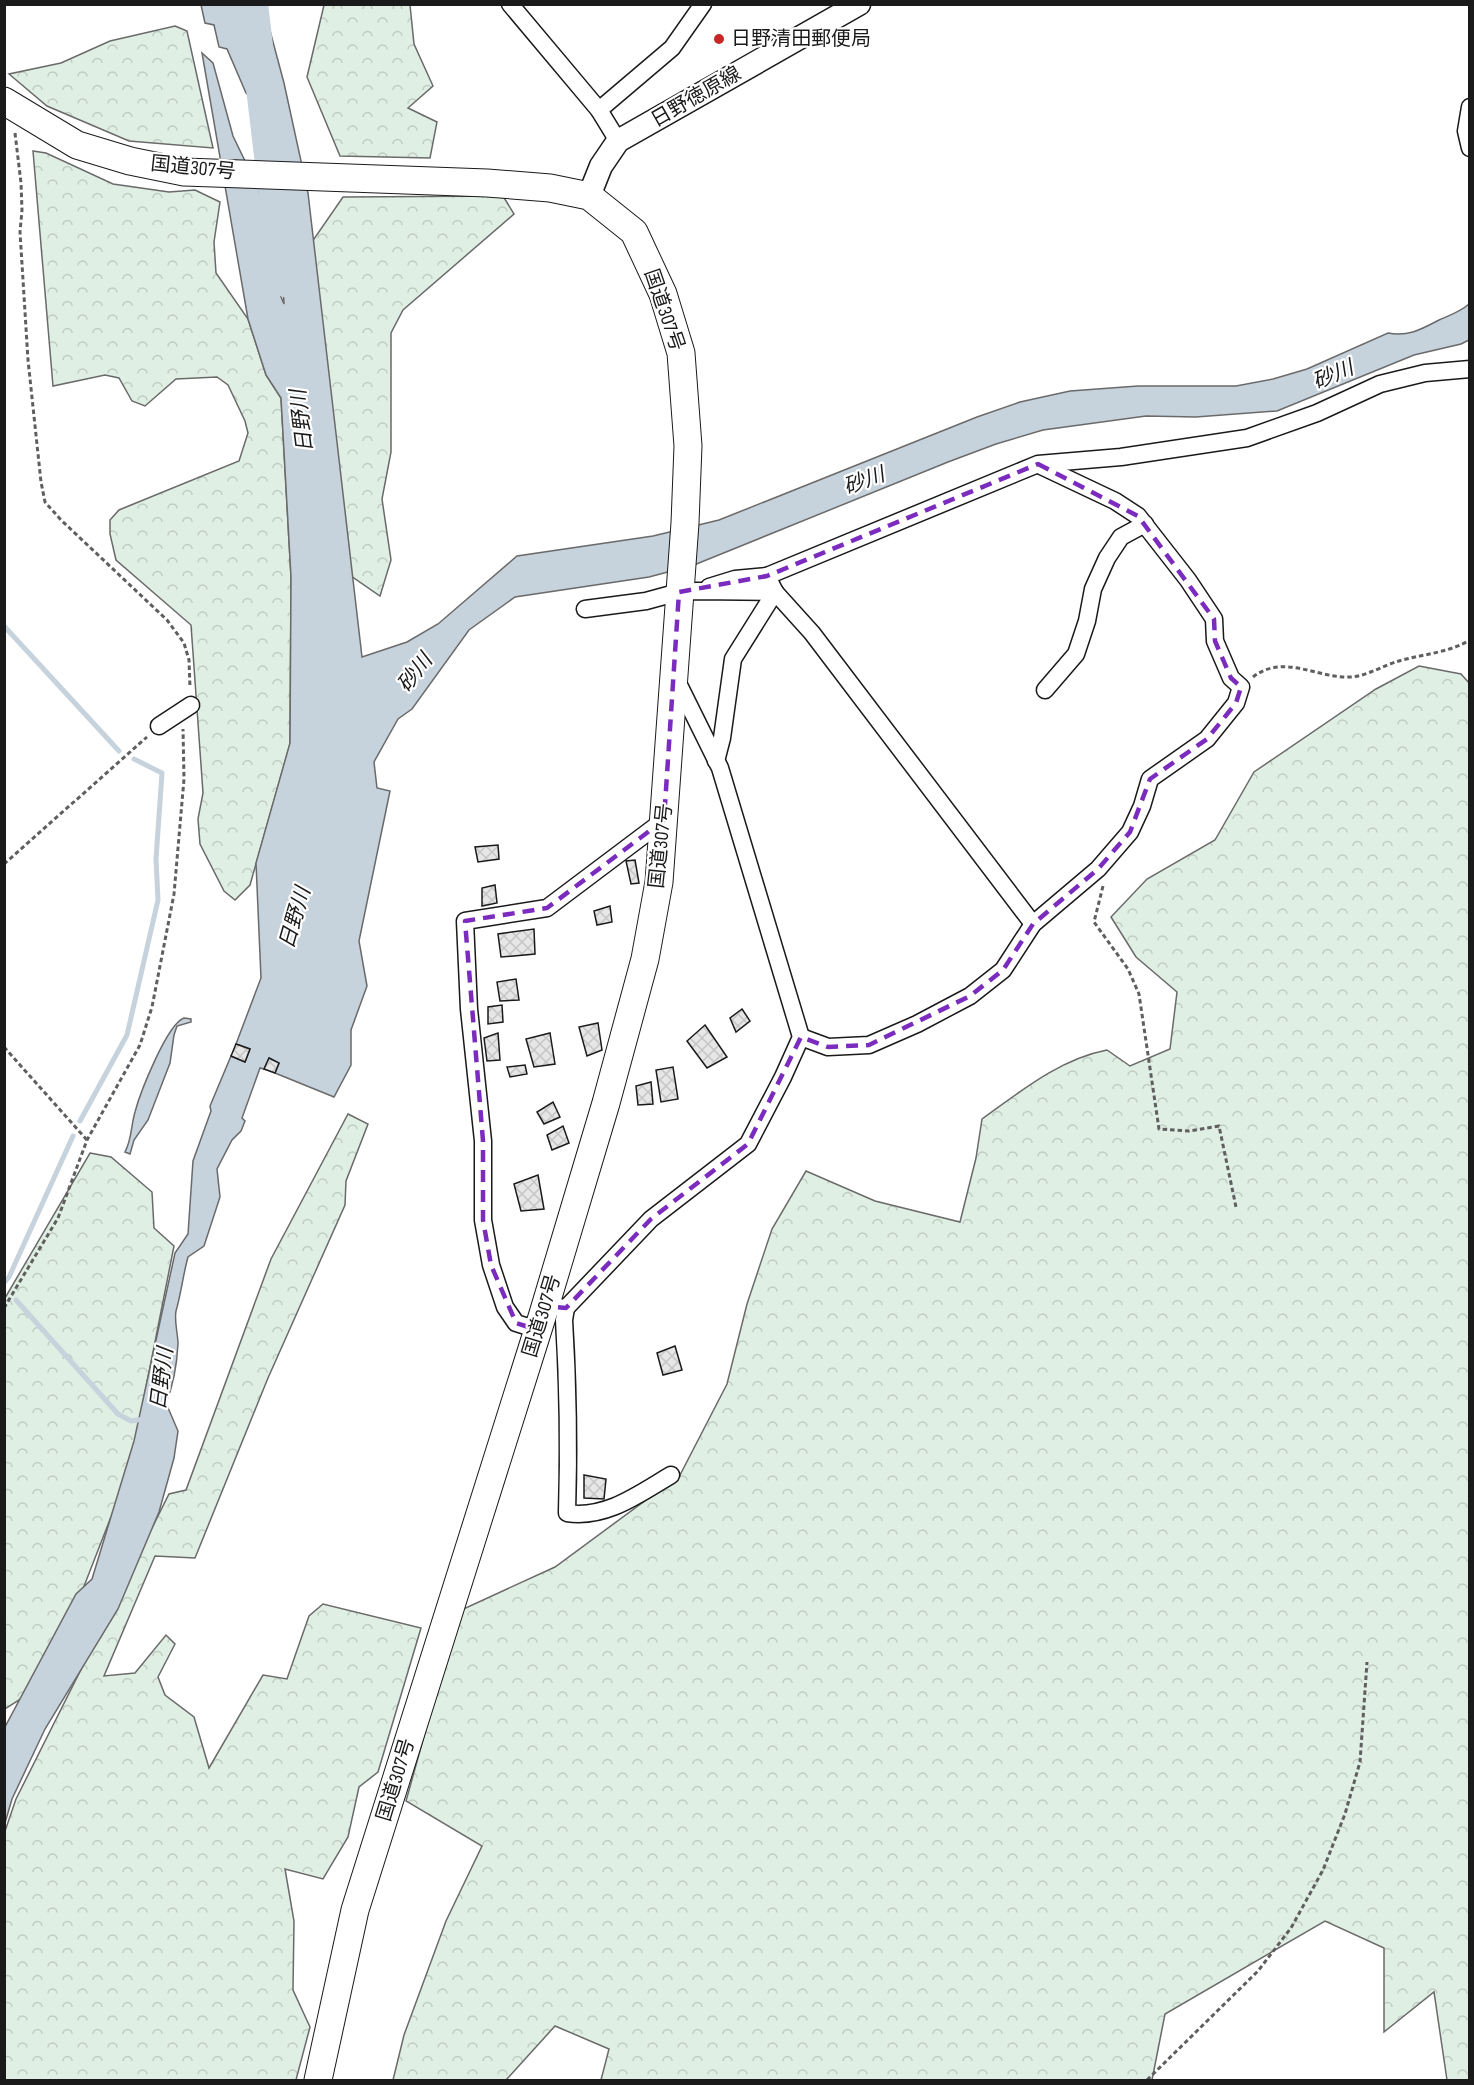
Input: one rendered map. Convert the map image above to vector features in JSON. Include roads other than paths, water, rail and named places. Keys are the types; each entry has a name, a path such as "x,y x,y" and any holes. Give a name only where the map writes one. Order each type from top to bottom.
{"highway":[{"name":"国道307号","path":"8,104 77,145 130,161 184,172 487,183 550,188 589,196 634,232 663,294 681,353 688,446 685,523 686,586 675,675 659,882 645,959 550,1315 355,1910 318,2080"}],"main road":[{"name":"日野徳原線","path":"589,196 601,166 618,141 859,4"}],"street":[{"path":"510,4 599,110 618,141"},
{"path":"599,110 672,48 704,4"},
{"path":"1470,107 1466,131 1470,148"},
{"path":"585,609 646,601 686,586 767,576 1038,464 1121,458 1247,438 1317,413 1380,384 1425,373 1470,369"},
{"path":"801,1037 828,1047 869,1045 917,1024 970,996 1003,970 1033,924 1098,869 1130,832 1142,806 1150,779 1207,739 1236,703 1240,687 1231,678 1215,641 1214,619 1188,580 1138,516 1115,501 1038,464"},
{"path":"1045,690 1076,654 1087,621 1093,589 1107,558 1121,537 1144,524"},
{"path":"767,576 775,592 812,633 1033,924"},
{"path":"686,586 775,592"},
{"path":"716,761 722,738 733,659 775,592"},
{"path":"664,820 546,908 465,921 469,1009 483,1141 483,1220 491,1265 505,1307 516,1323 550,1315 651,1220 748,1144 801,1037 716,761 675,675"},
{"path":"159,726 191,705"},
{"path":"550,1315 564,1320 569,1449 567,1513 576,1514 620,1506 671,1474"}],"water":[{"name":"砂川","path":"201,5 244,5 240,24 246,56 257,85 268,88 257,11 249,5 268,5 265,12 284,83 308,193 362,657 407,642 438,624 517,556 653,536 719,520 1020,402 1070,391 1138,386 1236,386 1273,379 1307,369 1388,333 1402,334 1421,329 1469,304 1469,340 1414,355 1277,411 1196,417 1146,416 1043,430 948,462 694,565 649,577 515,597 469,630 412,709 398,719 374,762 377,788 390,791 359,941 367,986 351,1030 351,1065 334,1097 275,1073 279,1063 269,1058 264,1069 260,1068 242,1118 245,1121 241,1131 232,1140 217,1169 220,1197 204,1246 188,1257 186,1264 176,1315 178,1344 176,1367 166,1403 178,1431 174,1458 159,1512 118,1609 45,1729 12,1799 5,1823 5,1727 76,1594 92,1579 134,1441 175,1253 188,1234 193,1161 211,1111 210,1106 231,1056 245,1062 250,1049 236,1044 261,978 256,863 290,743 291,577 281,398 266,375 248,319 202,53 213,63 233,136 259,190 274,280 284,304 277,189 262,106 246,93 227,49 219,47 214,25 205,23"},
{"path":"184,1018 191,1019 191,1022 177,1026 170,1063 148,1120 134,1140 130,1154 125,1152 135,1112 148,1075 162,1045 177,1023"}],"waterway":[{"name":"日野川","path":"252,4 285,281"},
{"path":"4,626 119,751"},
{"path":"80,1121 127,1035 158,900 156,859 162,773 134,759"},
{"path":"4,1283 9,1277 73,1136"},
{"path":"16,1300 118,1414 131,1421 144,1419"}],"place":[{"name":"日野清田郵便局","path":"719,39"}]}
